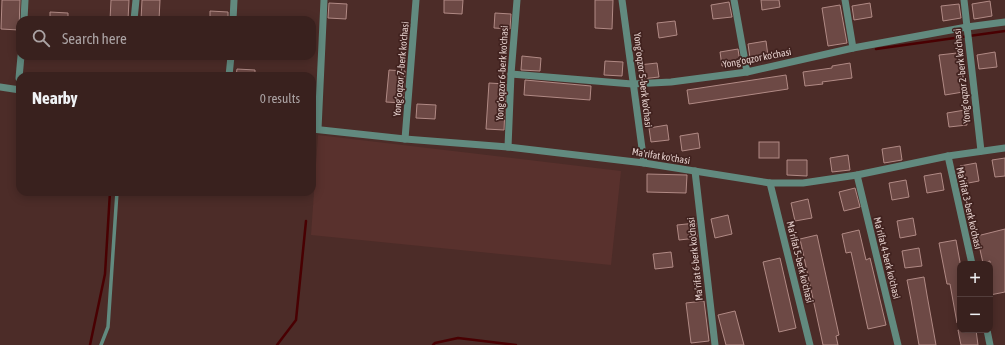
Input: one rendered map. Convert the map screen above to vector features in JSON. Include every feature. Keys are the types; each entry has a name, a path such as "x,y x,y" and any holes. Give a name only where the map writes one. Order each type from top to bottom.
{"street":[{"path":"24,16 25,0"},
{"path":"134,16 136,0"},
{"path":"233,16 234,0"},
{"path":"316,115 324,0"},
{"name":"Yong‘oqzor 7-berk ko'chasi","path":"405,139 416,0"},
{"name":"Yong‘oqzor 6-berk ko'chasi","path":"508,147 511,74 517,0"},
{"name":"Yong‘oqzor 5-berk ko'chasi","path":"622,0 632,84 644,163"},
{"path":"734,0 747,72"},
{"path":"845,0 853,48"},
{"name":"Yong‘oqzor 2-berk ko'chasi","path":"964,0 980,151"},
{"name":"Yong'oqzor ko'chasi","path":"511,74 632,84 671,82 747,72 853,48 967,27 1005,22"},
{"path":"20,72 21,60"},
{"path":"229,72 230,60"},
{"path":"0,87 16,89"},
{"name":"Ma'rifat ko'chasi","path":"316,129 405,139 508,147 644,163 770,183 803,183 857,175 948,156 1005,148"},
{"name":"Ma’rifat 3-berk ko'chasi","path":"948,156 971,261"},
{"name":"Ma’rifat 6-berk ko'chasi","path":"695,171 715,345"},
{"name":"Ma’rifat 4-berk ko'chasi","path":"857,175 898,345"},
{"name":"Ma’rifat 5-berk ko'chasi","path":"770,183 810,345"},
{"path":"988,333 990,345"}],"lane":[{"path":"101,345 108,327 117,196"}],"shaded area":[{"path":"318,135 621,171 611,265 311,235 314,196 316,196"}],"building":[{"path":"2,0 20,0 19,16 16,16 16,30 1,29"},
{"path":"111,0 129,0 128,16 110,16"},
{"path":"142,0 160,0 159,16 141,16"},
{"path":"444,0 463,0 462,14 444,13"},
{"path":"595,0 613,0 612,29 595,28"},
{"path":"761,0 779,0 780,7 762,10"},
{"path":"990,1 992,16 974,19 972,4"},
{"path":"729,2 732,17 713,19 711,5"},
{"path":"329,3 347,4 346,19 328,18"},
{"path":"870,3 872,17 854,20 852,6"},
{"path":"959,4 961,18 943,21 941,6"},
{"path":"840,5 847,43 828,46 822,8"},
{"path":"210,11 228,12 228,16 210,16"},
{"path":"50,12 68,13 68,16 50,16"},
{"path":"495,13 511,14 510,29 494,28"},
{"path":"675,21 677,35 659,38 657,23"},
{"path":"766,41 768,56 750,58 748,44"},
{"path":"738,49 740,63 722,66 720,52"},
{"path":"995,52 997,67 979,69 977,55"},
{"path":"957,53 963,92 945,95 939,55"},
{"path":"522,56 541,58 540,71 521,70"},
{"path":"605,61 623,62 622,76 604,75"},
{"path":"657,63 659,77 641,79 639,65"},
{"path":"850,63 852,78 805,86 803,72 832,68 832,66"},
{"path":"237,69 255,70 255,72 237,72"},
{"path":"389,70 405,71 403,103 386,102"},
{"path":"786,75 788,89 689,104 687,90"},
{"path":"525,80 591,86 590,100 524,95"},
{"path":"489,83 506,84 504,130 486,129"},
{"path":"417,104 436,105 435,119 416,118"},
{"path":"965,110 967,125 949,127 947,113"},
{"path":"667,125 669,140 651,142 649,128"},
{"path":"698,133 700,148 682,151 680,136"},
{"path":"759,142 779,142 779,158 759,158"},
{"path":"900,146 902,160 884,163 882,149"},
{"path":"848,155 850,170 832,172 830,158"},
{"path":"1005,158 1005,176 995,177 992,160"},
{"path":"787,160 807,160 807,176 787,175"},
{"path":"976,163 979,181 963,184 960,166"},
{"path":"941,173 944,190 927,193 924,176"},
{"path":"647,174 687,175 686,193 647,192"},
{"path":"906,180 909,197 892,200 889,183"},
{"path":"855,188 860,207 844,211 839,192"},
{"path":"808,199 812,218 795,221 791,203"},
{"path":"728,215 732,234 715,238 711,219"},
{"path":"913,218 916,235 900,238 897,221"},
{"path":"696,223 697,238 679,240 677,225"},
{"path":"1005,229 1005,292 993,294 993,261 983,261 977,236"},
{"path":"859,230 866,260 870,258 886,325 868,329 851,252 846,253 842,234"},
{"path":"817,235 839,335 836,336 838,345 823,345 800,239"},
{"path":"956,240 960,261 957,261 957,323 950,284 947,284 939,243"},
{"path":"919,248 922,266 905,268 902,251"},
{"path":"671,252 673,267 655,269 653,254"},
{"path":"780,258 796,328 779,332 763,262"},
{"path":"924,277 936,345 919,345 907,280"},
{"path":"704,301 709,341 691,343 686,303"},
{"path":"735,311 744,345 726,345 718,315"},
{"path":"959,333 976,333 978,345 961,345"}],"waterway":[{"path":"876,49 1005,31"},
{"path":"90,345 105,274 110,196"},
{"path":"277,345 296,320 306,221"},
{"path":"433,345 435,343 458,338 516,345"}]}
